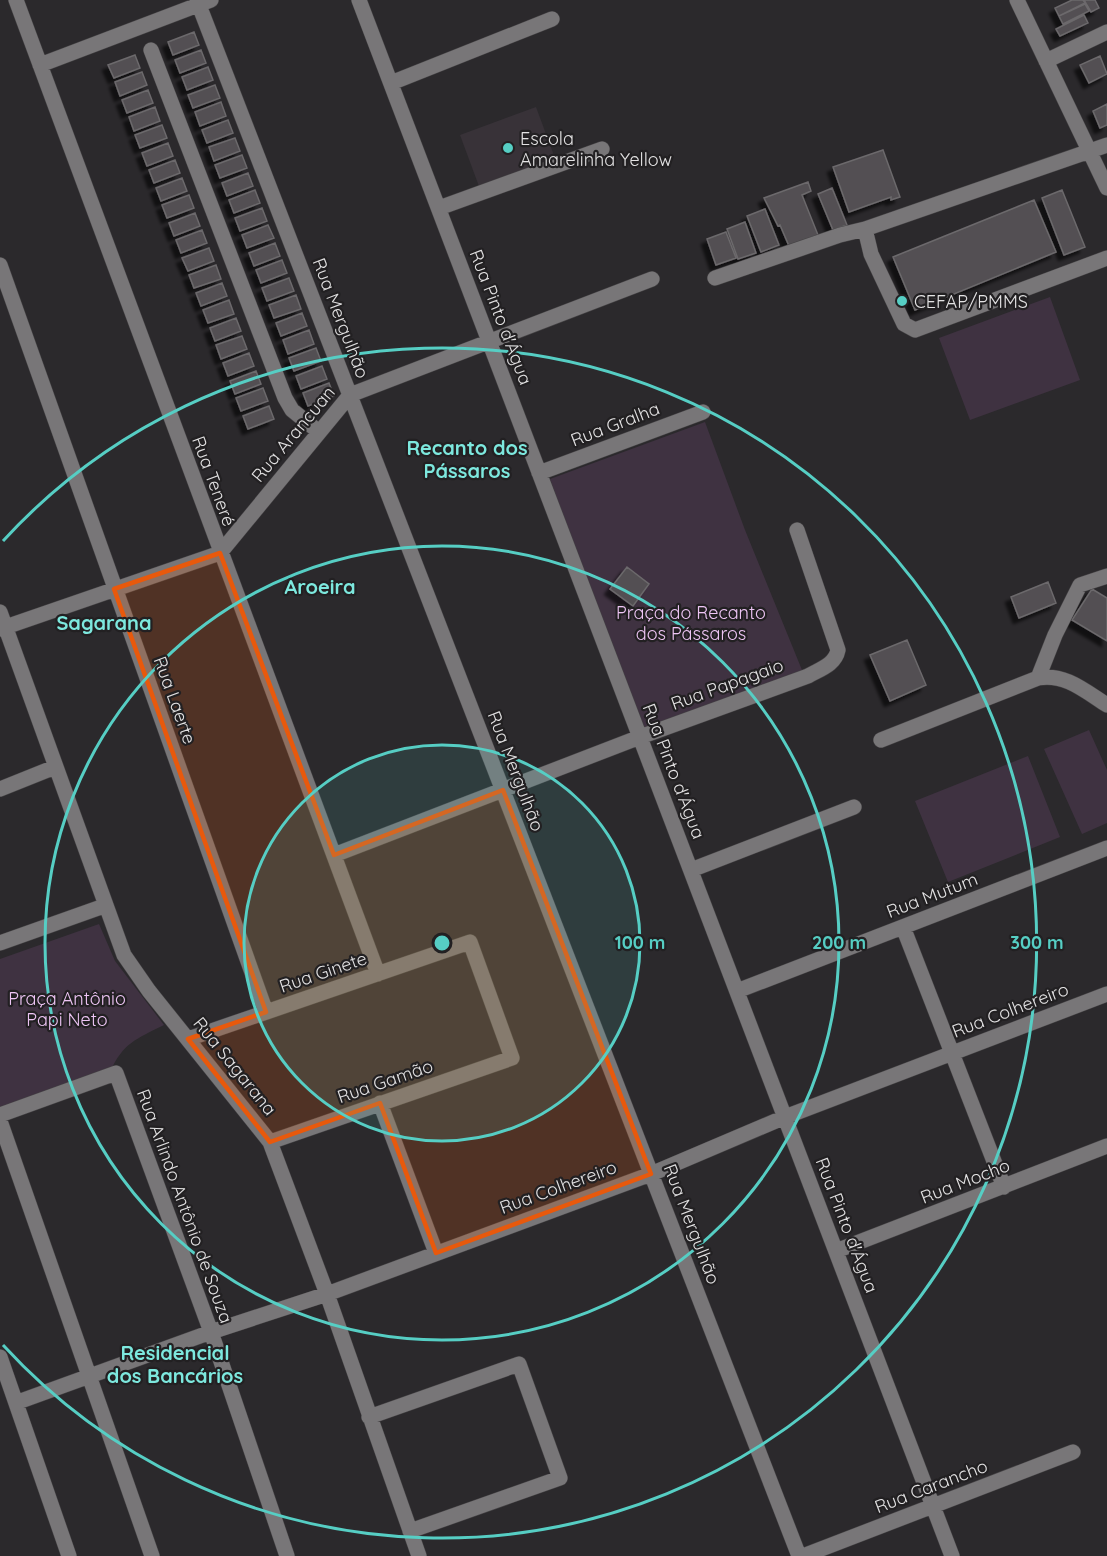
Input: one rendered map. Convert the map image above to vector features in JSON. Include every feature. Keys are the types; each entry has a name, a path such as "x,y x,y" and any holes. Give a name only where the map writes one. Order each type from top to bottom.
{"street":[{"name":"Rua Teneré","path":"16,0 378,974"},
{"name":"Rua Pinto d'Água","path":"359,0 952,1556"},
{"path":"1017,0 1107,188"},
{"path":"40,65 202,2"},
{"name":"Rua Mergulhão","path":"202,2 350,395 801,1556"},
{"path":"391,83 552,19"},
{"path":"1046,61 1107,32"},
{"path":"151,50 285,398 291,410 319,432"},
{"path":"715,278 1089,153 1107,144"},
{"path":"439,208 602,149"},
{"path":"865,229 871,254 904,324 915,330 1107,258"},
{"name":"Rua Laerte","path":"0,265 266,1012"},
{"name":"Rua Arancuan","path":"220,553 350,395 652,279"},
{"name":"Rua Gralha","path":"539,473 703,412"},
{"name":"Rua Papagaio","path":"334,855 640,737 808,676 836,658 838,650 797,530"},
{"path":"3,628 220,553"},
{"path":"1038,678 1055,635 1080,585 1107,576"},
{"name":"Rua Sagarana","path":"0,612 3,628 123,955 270,1142 327,1294 419,1556"},
{"path":"881,740 1038,678 1053,675 1107,705"},
{"path":"0,789 55,767"},
{"path":"691,870 854,807"},
{"name":"Rua Mutum","path":"736,990 1107,848"},
{"path":"0,943 104,906"},
{"path":"903,927 1004,1186"},
{"name":"Rua Ginete","path":"188,1039 470,942 512,1058"},
{"name":"Rua Colhereiro","path":"18,1402 211,1332 327,1294 651,1174 785,1117 1107,993"},
{"name":"Rua Gamão","path":"270,1142 512,1058"},
{"name":"Rua Arlindo Antônio de Souza","path":"0,1115 117,1073 211,1332 287,1556"},
{"path":"380,1103 436,1253"},
{"path":"0,1121 153,1556"},
{"name":"Rua Mocho","path":"836,1251 1107,1146"},
{"path":"0,1357 5,1388 18,1402 69,1556"},
{"path":"369,1417 519,1364 560,1478 410,1531"},
{"name":"Rua Carancho","path":"801,1556 1073,1452"}],"highlighted area":[{"path":"220,553 334,855 503,790 651,1174 436,1253 380,1103 270,1142 188,1039 266,1012 114,589"}],"shaded area":[{"name":"Escola Amarelinha Yellow","path":"536,107 556,161 480,189 460,135"}],"green space":[{"path":"1050,297 1080,380 970,420 939,338"},
{"name":"Praça do Recanto dos Pássaros","path":"705,422 745,530 804,675 641,733 550,479"},
{"path":"1089,730 1107,770 1107,823 1082,834 1044,749"},
{"path":"1028,756 1060,837 948,882 915,801"},
{"name":"Praça Antônio Papi Neto","path":"99,924 115,961 164,1025 125,1048 110,1072 0,1111 0,959"}],"building":[{"path":"1072,0 1083,0 1085,3 1059,16 1055,8"},
{"path":"1084,0 1095,0 1099,8 1091,12"},
{"path":"1085,4 1089,11 1063,24 1059,16"},
{"path":"1084,15 1088,23 1060,36 1056,29"},
{"path":"194,32 199,45 173,55 168,42"},
{"path":"201,50 206,63 180,73 175,60"},
{"path":"135,55 140,68 114,78 108,65"},
{"path":"1100,56 1107,74 1089,83 1080,65"},
{"path":"208,67 213,80 187,90 182,77"},
{"path":"142,72 147,85 120,96 115,82"},
{"path":"215,85 220,98 193,108 188,95"},
{"path":"148,90 153,103 127,113 122,100"},
{"path":"221,102 226,116 200,126 195,112"},
{"path":"1107,104 1107,125 1100,128 1093,111"},
{"path":"155,107 160,121 134,131 129,117"},
{"path":"228,120 233,133 207,143 202,130"},
{"path":"162,125 167,138 140,148 135,135"},
{"path":"235,138 240,151 214,161 209,147"},
{"path":"168,143 173,156 147,166 142,153"},
{"path":"883,150 900,197 891,200 891,197 849,212 833,167"},
{"path":"242,155 247,168 220,178 215,165"},
{"path":"175,160 180,173 154,183 149,170"},
{"path":"248,173 253,186 227,196 222,183"},
{"path":"182,178 187,191 161,201 156,188"},
{"path":"808,182 811,191 802,195 818,235 789,246 764,198"},
{"path":"832,188 847,225 833,230 818,194"},
{"path":"255,190 260,203 234,213 229,200"},
{"path":"1062,190 1085,247 1064,255 1042,198"},
{"path":"189,195 194,208 167,218 162,205"},
{"path":"1034,200 1056,252 915,310 893,257"},
{"path":"262,208 267,221 240,231 235,218"},
{"path":"765,209 779,245 761,252 747,216"},
{"path":"195,213 200,226 174,236 169,223"},
{"path":"745,222 756,253 738,259 727,229"},
{"path":"268,225 274,238 247,248 242,235"},
{"path":"202,230 207,243 181,253 176,240"},
{"path":"726,232 736,258 716,265 707,239"},
{"path":"275,243 280,256 254,266 249,253"},
{"path":"209,248 214,261 188,271 182,258"},
{"path":"282,260 287,273 261,283 256,270"},
{"path":"216,265 221,279 194,288 189,275"},
{"path":"289,278 294,291 267,301 262,288"},
{"path":"222,283 227,296 201,306 196,293"},
{"path":"296,295 301,309 274,318 269,305"},
{"path":"229,300 234,314 208,323 203,310"},
{"path":"302,313 307,326 281,336 276,323"},
{"path":"236,318 241,331 215,341 210,328"},
{"path":"309,330 314,344 288,354 283,340"},
{"path":"242,336 247,349 221,359 216,345"},
{"path":"316,348 321,361 294,371 289,358"},
{"path":"249,353 254,366 228,376 223,363"},
{"path":"322,366 327,379 301,389 296,376"},
{"path":"256,371 261,384 235,394 230,381"},
{"path":"329,383 334,396 308,406 303,393"},
{"path":"263,388 268,401 241,411 236,398"},
{"path":"269,406 274,419 248,429 243,416"},
{"path":"627,567 649,584 633,606 610,589"},
{"path":"1048,582 1056,603 1019,618 1011,597"},
{"path":"1092,589 1107,598 1107,641 1072,620"},
{"path":"907,640 926,685 890,701 870,655"}],"place":[{"name":"Escola Amarelinha Yellow","path":"508,148"},
{"name":"CEFAP/PMMS","path":"902,301"}],"district":[{"name":"Recanto dos Pássaros","path":"467,458"},
{"name":"Aroeira","path":"320,586"},
{"name":"Sagarana","path":"104,622"},
{"name":"Residencial dos Bancários","path":"175,1364"}]}
